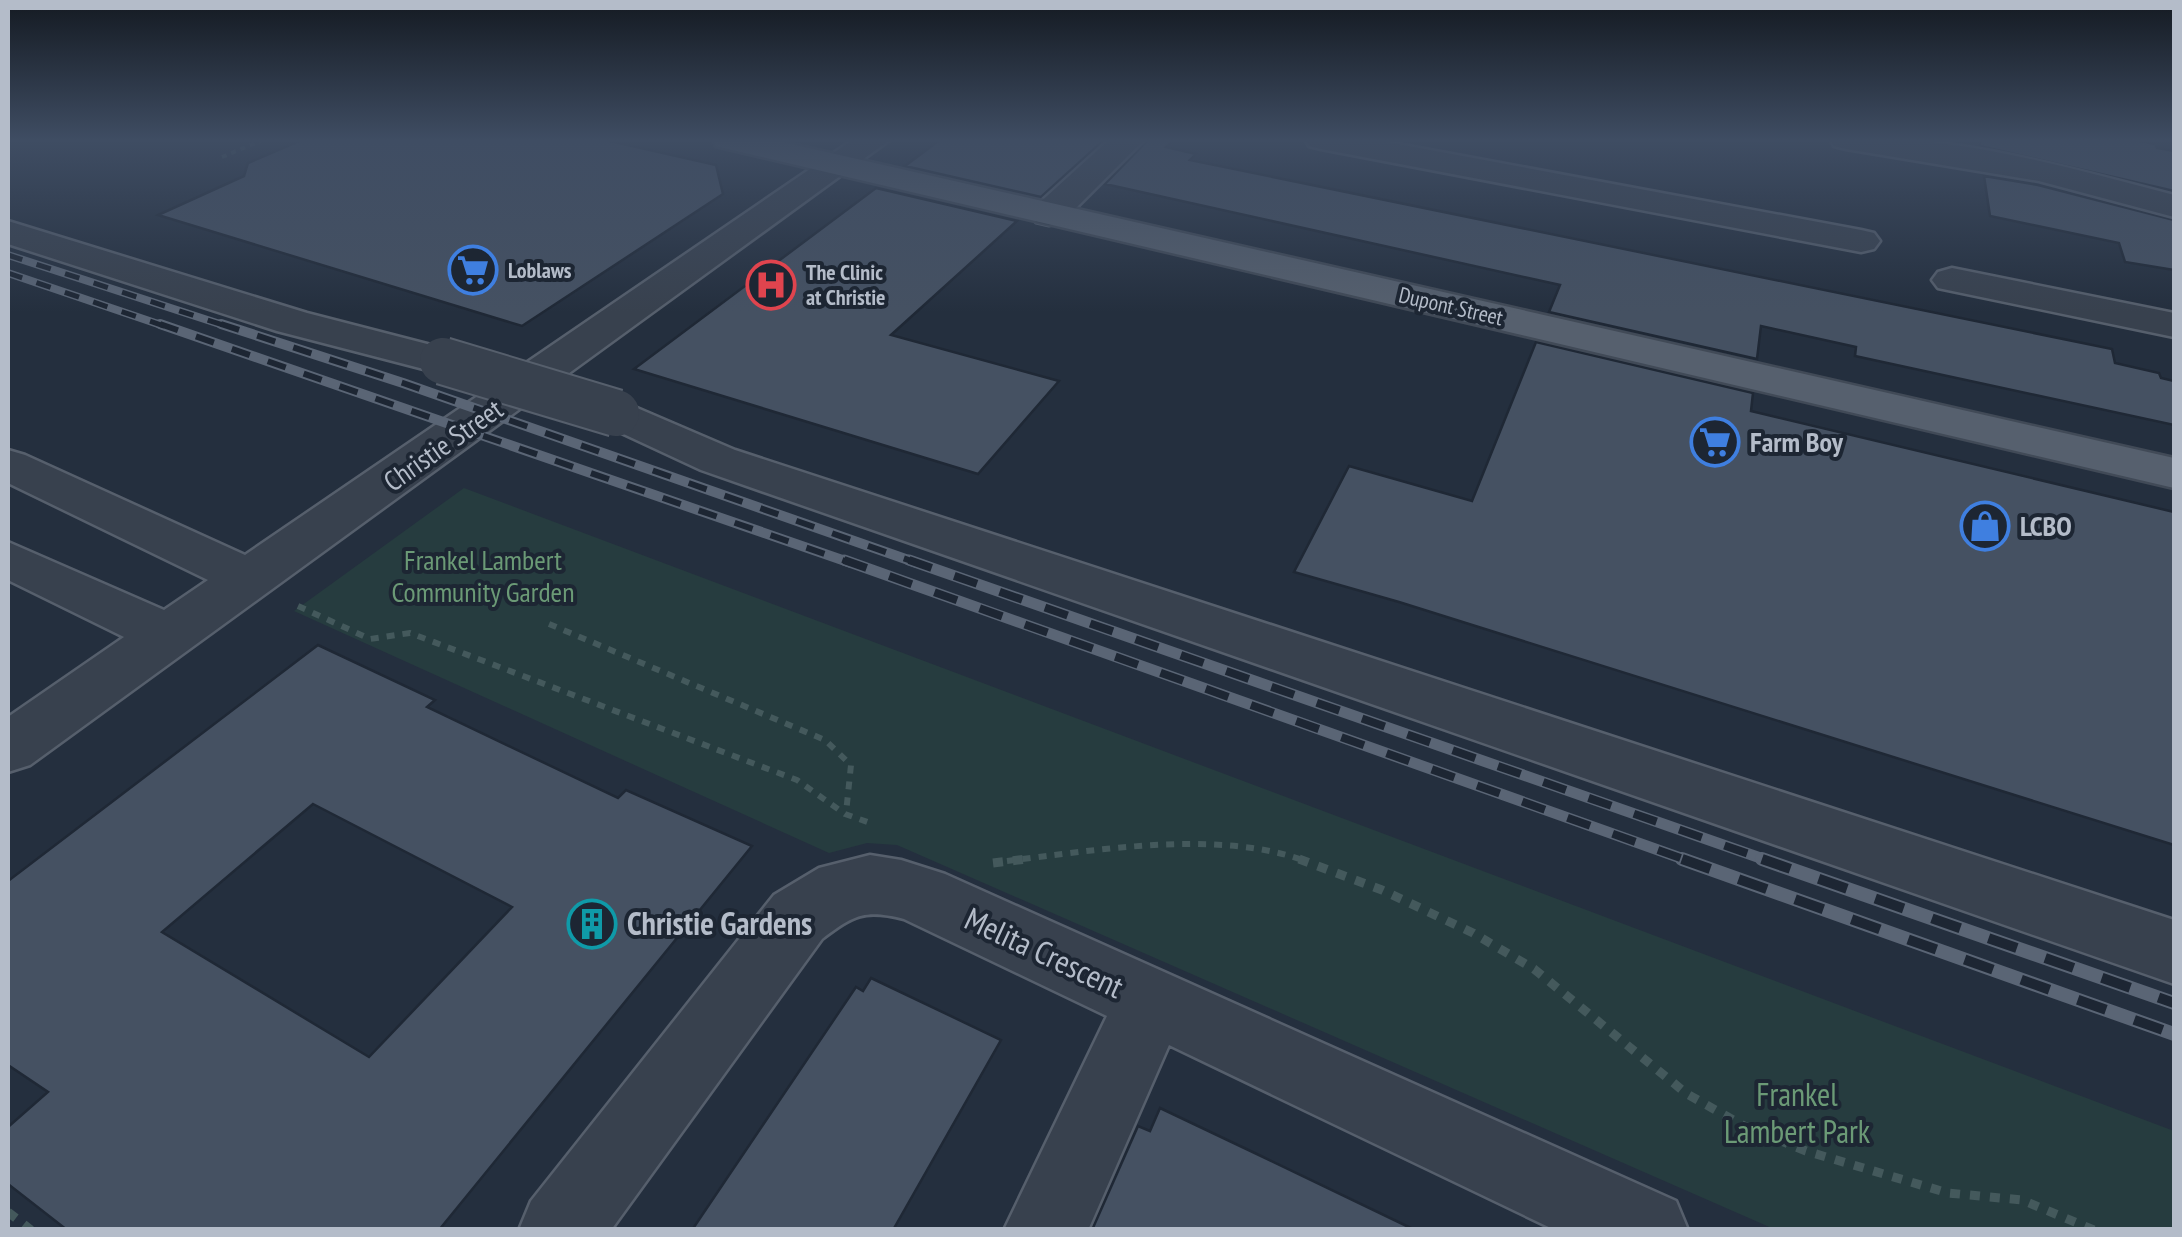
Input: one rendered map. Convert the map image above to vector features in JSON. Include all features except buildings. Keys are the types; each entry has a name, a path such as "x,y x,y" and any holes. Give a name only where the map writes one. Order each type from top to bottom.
{"main road":[{"name":"Dupont Street","path":"976,197 2174,473"}],"street":[{"name":"Christie Street","path":"8,748 171,636 272,592 796,197"},
{"path":"1049,214 1067,197"},
{"path":"1626,197 1861,242"},
{"path":"2140,197 2174,206"},
{"path":"8,232 292,322 443,361 616,413 718,460 2174,952"},
{"path":"1952,280 2174,325"},
{"path":"8,465 272,592"},
{"path":"8,558 171,636"},
{"name":"Melita Crescent","path":"560,1230 798,917 828,895 857,882 882,882 922,895 1647,1230"},
{"path":"1044,1230 1151,1003"}],"path":[{"path":"272,592 370,639 410,633 798,780 846,814 879,827"},
{"path":"549,624 825,740 851,765 846,814"},
{"path":"980,865 1072,853 1199,845 1255,848 1289,855 1382,890 1473,933 1534,969 1687,1094 1744,1126 1806,1150 1948,1193 2022,1200 2094,1230"},
{"path":"8,1212 31,1230"}],"green space":[{"name":"Frankel Lambert Park","path":"464,488 2174,1131 2174,1229 1774,1229 897,845 867,843 829,853 294,611"}],"railway":[{"path":"8,255 229,327"},
{"path":"8,273 167,327"},
{"path":"160,324 851,563"},
{"path":"221,324 403,383 917,563"},
{"path":"844,560 1689,861"},
{"path":"909,560 1769,861"},
{"path":"1682,859 2174,1034"},
{"path":"1762,859 2174,1003"}],"place":[{"name":"Loblaws","path":"473,270"},
{"name":"The Clinic at Christie","path":"771,285"},
{"name":"Farm Boy","path":"1715,442"},
{"name":"LCBO","path":"1985,526"},
{"name":"Christie Gardens","path":"592,924"}],"park label":[{"name":"Frankel Lambert Community Garden","path":"483,576"}]}
